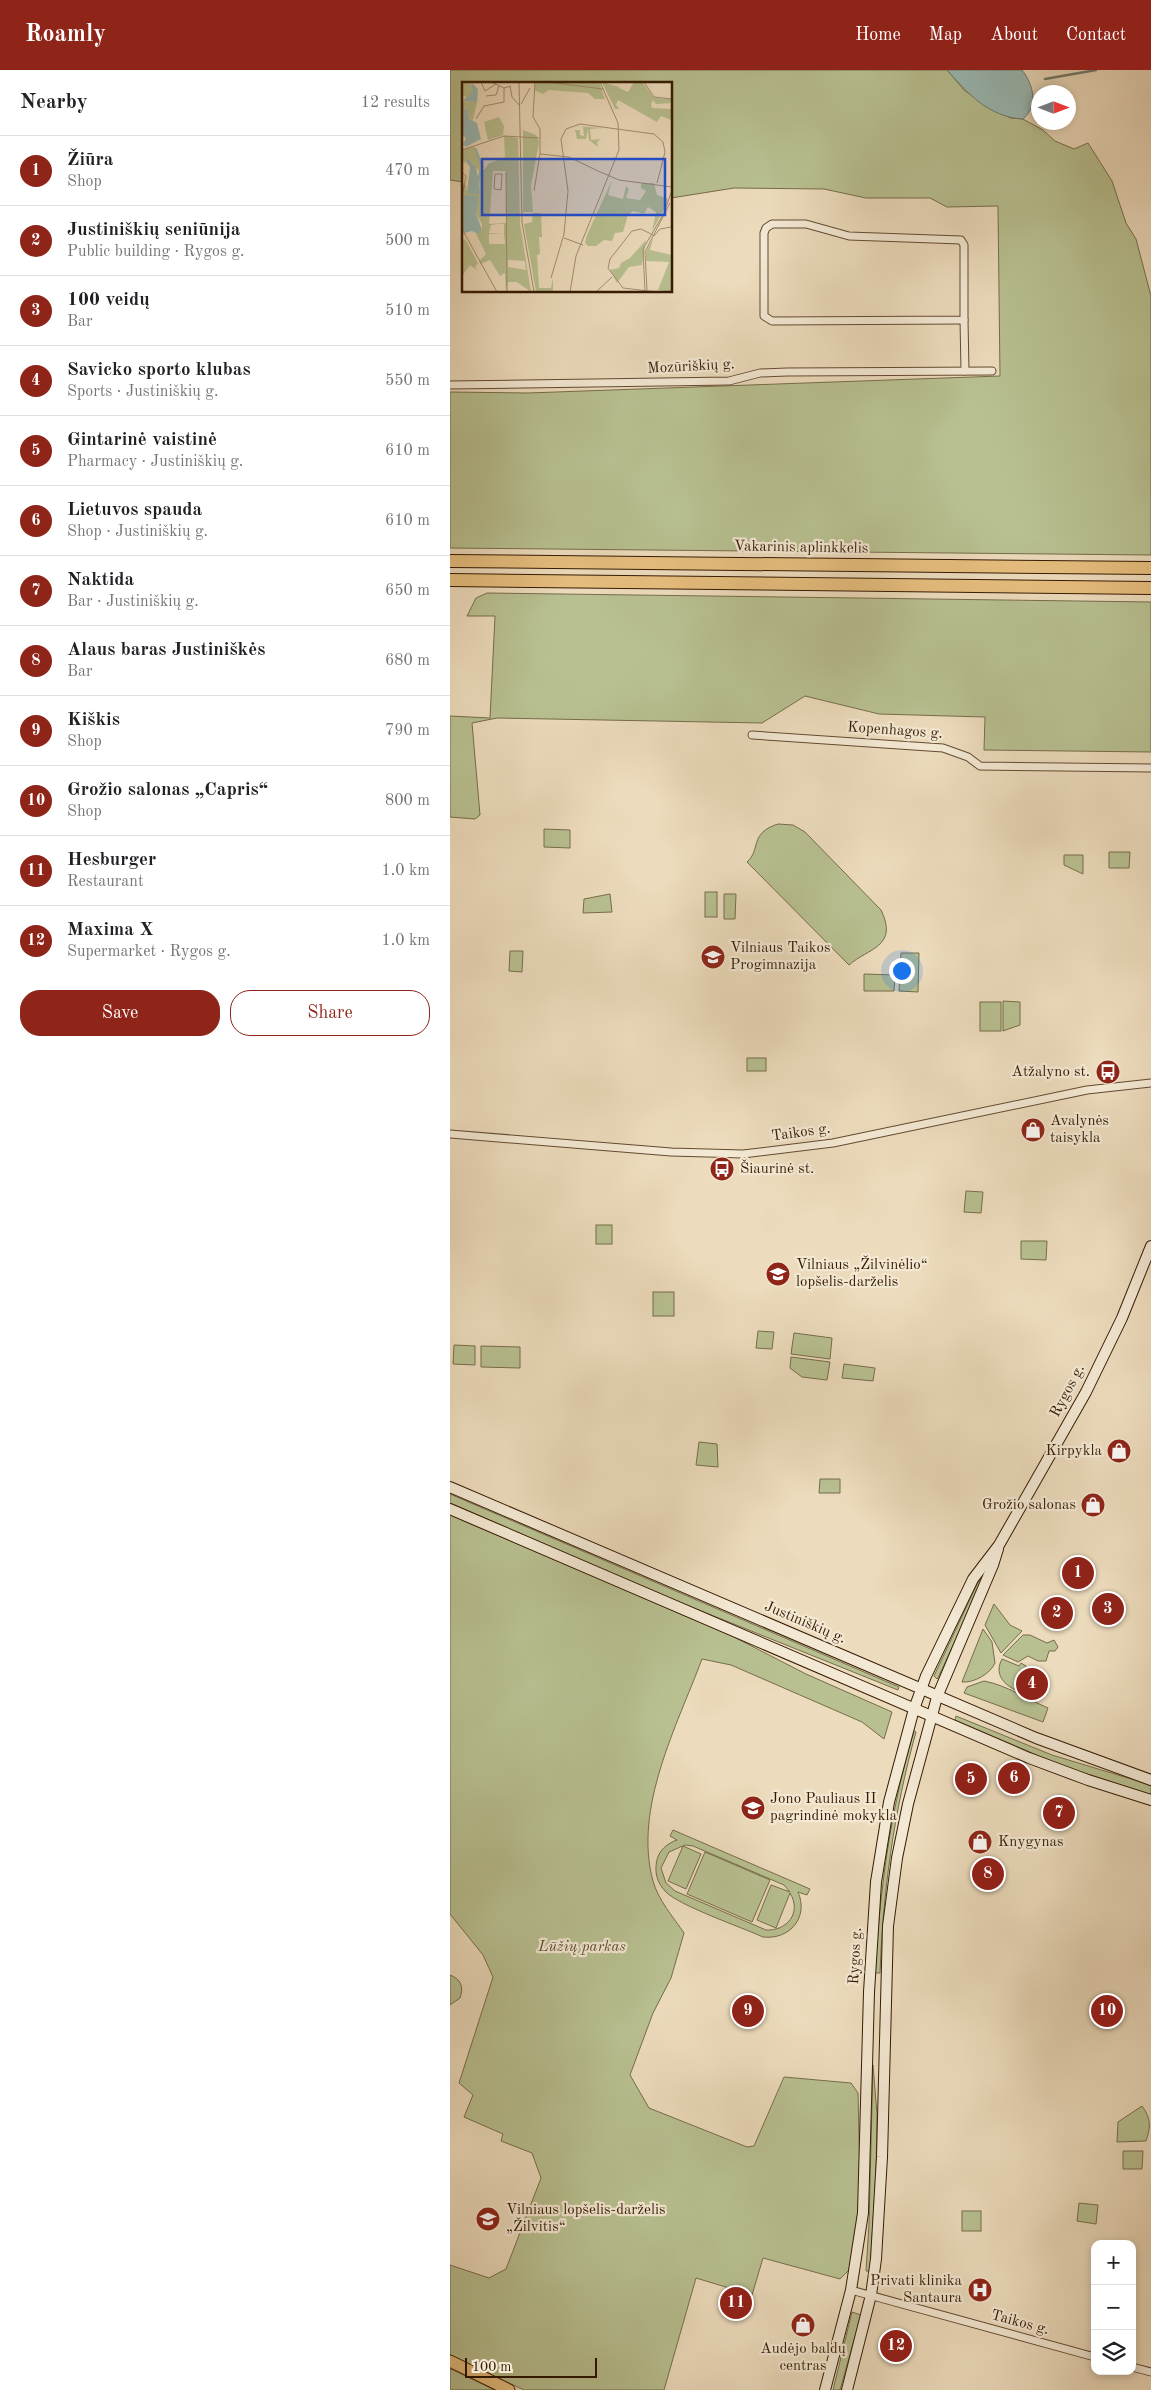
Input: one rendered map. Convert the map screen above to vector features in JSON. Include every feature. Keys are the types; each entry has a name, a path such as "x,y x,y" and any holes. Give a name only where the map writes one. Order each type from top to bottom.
{"highway":[{"name":"Vakarinis aplinkkelis","path":"450,561 1151,568"},
{"path":"450,580 1151,588"}],"main road":[{"name":"Rygos g.","path":"825,2390 851,2290 864,2204 868,1992 876,1882 889,1802 914,1709 920,1690 974,1579 999,1545 1086,1392 1122,1318 1151,1246"},
{"name":"Justiniškių g.","path":"450,1487 920,1690 1036,1738 1151,1780"},
{"path":"450,1509 914,1709 1088,1780 1151,1800"},
{"name":"Rygos g.","path":"846,2390 871,2295 880,2205 888,1926 892,1889 908,1804 937,1697 993,1566 999,1545"},
{"path":"450,2362 508,2390"}],"street":[{"path":"964,320 772,321 764,316 764,233 766,228 772,224 806,224 849,236 961,240 964,245 965,371"},
{"name":"Mozūriškių g.","path":"450,385 729,381 760,373 787,372 992,371"},
{"name":"Kopenhagos g.","path":"752,735 944,748 968,757 980,766 1151,768"},
{"name":"Taikos g.","path":"450,1134 671,1152 743,1154 834,1143 1102,1087 1151,1083"},
{"name":"Taikos g.","path":"851,2290 1091,2356"},
{"path":"1136,2368 1151,2372"}],"green space":[{"path":"450,70 947,70 965,91 1010,118 1023,119 1031,123 1031,130 1043,130 1055,141 1074,149 1088,143 1112,181 1126,223 1136,239 1151,296 1151,555 450,548 450,392 528,393 1000,376 998,206 947,207 930,198 866,198 824,189 734,188 672,198 672,82 462,82 462,182 450,180"},
{"path":"487,593 1151,602 1151,752 984,750 985,717 879,714 805,696 762,723 497,718 472,723 480,815 475,819 450,817 450,716 490,718 495,616 467,616 476,598"},
{"path":"778,824 793,825 805,832 881,910 886,922 884,939 879,945 849,965 747,862 763,832"},
{"path":"544,829 570,830 570,848 544,847"},
{"path":"1109,852 1130,852 1129,868 1109,868"},
{"path":"1064,855 1083,855 1083,874 1064,865"},
{"path":"705,892 717,892 717,917 705,917"},
{"path":"610,894 612,912 583,913 584,899"},
{"path":"724,894 736,894 735,919 724,919"},
{"path":"510,951 523,951 522,972 509,971"},
{"path":"901,953 919,953 918,992 899,991"},
{"path":"864,974 895,975 894,991 864,991"},
{"path":"1003,1001 1020,1002 1020,1025 1003,1031"},
{"path":"980,1002 1001,1002 1001,1031 980,1031"},
{"path":"747,1058 766,1058 766,1071 747,1071"},
{"path":"966,1191 983,1192 981,1213 964,1212"},
{"path":"596,1225 612,1225 612,1244 596,1244"},
{"path":"1021,1241 1047,1241 1046,1260 1021,1259"},
{"path":"653,1292 674,1292 674,1316 653,1316"},
{"path":"758,1331 774,1332 772,1349 756,1348"},
{"path":"794,1333 832,1338 830,1359 791,1354"},
{"path":"454,1345 475,1346 475,1365 453,1364"},
{"path":"481,1346 520,1347 520,1368 481,1367"},
{"path":"791,1357 830,1362 827,1380 802,1377 790,1368"},
{"path":"844,1364 875,1368 873,1381 842,1378"},
{"path":"699,1442 717,1444 718,1467 696,1465"},
{"path":"820,1479 840,1479 840,1493 819,1493"},
{"path":"450,1494 899,1687 898,1690 674,1600 450,1503"},
{"name":"Lūžių parkas","path":"450,1515 732,1636 806,1674 892,1712 884,1739 862,1722 731,1665 702,1659 670,1739 653,1796 648,1853 655,1888 662,1902 684,1933 671,1978 653,2013 630,2075 649,2108 747,2147 754,2146 784,2077 851,2083 858,2093 860,2177 858,2215 850,2269 840,2279 763,2258 752,2295 696,2278 664,2390 524,2390 450,2355 450,2265 489,2278 506,2269 541,2178 532,2153 501,2141 503,2134 464,2117 473,2095 459,2083 493,1977 483,1955 450,1914"},
{"path":"993,1558 937,1679 934,1676 988,1561"},
{"path":"994,1604 1010,1625 1022,1631 1001,1653 985,1625"},
{"path":"983,1629 992,1642 995,1663 981,1677 972,1681 962,1682"},
{"path":"1023,1635 1030,1635 1047,1643 1054,1640 1058,1647 1055,1651 1049,1651 1046,1661 1038,1661 1028,1656 1018,1662 1003,1655"},
{"path":"1002,1659 1019,1666 1021,1663 1026,1666 1019,1681 1033,1690 1032,1695 1013,1689 1002,1680 999,1667"},
{"path":"984,1681 1008,1689 1048,1708 1043,1722 964,1693 967,1687"},
{"path":"956,1716 1052,1755 1151,1785 1151,1795 1060,1765 955,1720"},
{"path":"914,1731 916,1732 908,1762 891,1851 880,1973 875,1973 887,1851 898,1791"},
{"path":"673,1830 810,1889 807,1895 798,1892 801,1910 795,1925 781,1935 763,1937 673,1898 660,1885 656,1869 658,1856 662,1850 677,1840 670,1836","holes":["685,1845 693,1846 784,1885 790,1892 771,1885 757,1920 776,1928 790,1893 794,1907 790,1919 786,1924 774,1930 766,1930 675,1891 666,1883 661,1868 669,1852"]},
{"path":"683,1846 701,1854 686,1889 668,1881"},
{"path":"705,1852 770,1880 752,1922 687,1894"},
{"path":"450,1975 459,1981 462,1990 460,1998 450,2005"},
{"path":"873,2065 877,2114 876,2173 870,2271 866,2271 869,2224"},
{"path":"1142,2106 1149,2123 1146,2141 1117,2142 1118,2122"},
{"path":"1123,2151 1143,2151 1142,2169 1123,2169"},
{"path":"1079,2203 1098,2205 1096,2224 1077,2221"},
{"path":"962,2211 981,2211 981,2231 962,2231"},
{"path":"852,2312 861,2315 840,2390 833,2390"},
{"path":"450,2369 453,2370 495,2390 450,2390"}],"water":[{"path":"947,70 1022,70 1031,87 1031,108 1023,119 1000,114 980,103"}],"waterway":[{"path":"1045,79 1096,70"}],"place":[{"name":"Vilniaus Taikos Progimnazija","path":"713,957"},
{"name":"Atžalyno st.","path":"1108,1072"},
{"name":"Avalynės taisykla","path":"1033,1130"},
{"name":"Šiaurinė st.","path":"722,1169"},
{"name":"Vilniaus „Žilvinėlio“ lopšelis-darželis","path":"778,1274"},
{"name":"Kirpykla","path":"1119,1451"},
{"name":"Grožio salonas","path":"1093,1505"},
{"name":"Žiūra","path":"1078,1573"},
{"name":"100 veidų","path":"1108,1609"},
{"name":"Justiniškių seniūnija","path":"1057,1613"},
{"name":"Savicko sporto klubas","path":"1032,1684"},
{"name":"Lietuvos spauda","path":"1014,1778"},
{"name":"Gintarinė vaistinė","path":"971,1779"},
{"name":"Jono Pauliaus II pagrindinė mokykla","path":"753,1808"},
{"name":"Naktida","path":"1059,1813"},
{"name":"Knygynas","path":"980,1842"},
{"name":"Alaus baras Justiniškės","path":"988,1874"},
{"name":"Kiškis","path":"748,2011"},
{"name":"Grožio salonas „Capris“","path":"1107,2011"},
{"name":"Vilniaus lopšelis-darželis „Žilvitis“","path":"488,2219"},
{"name":"Privati klinika Santaura","path":"980,2290"},
{"name":"Hesburger","path":"736,2303"},
{"name":"Audėjo baldų centras","path":"803,2325"},
{"name":"Maxima X","path":"896,2346"}]}
